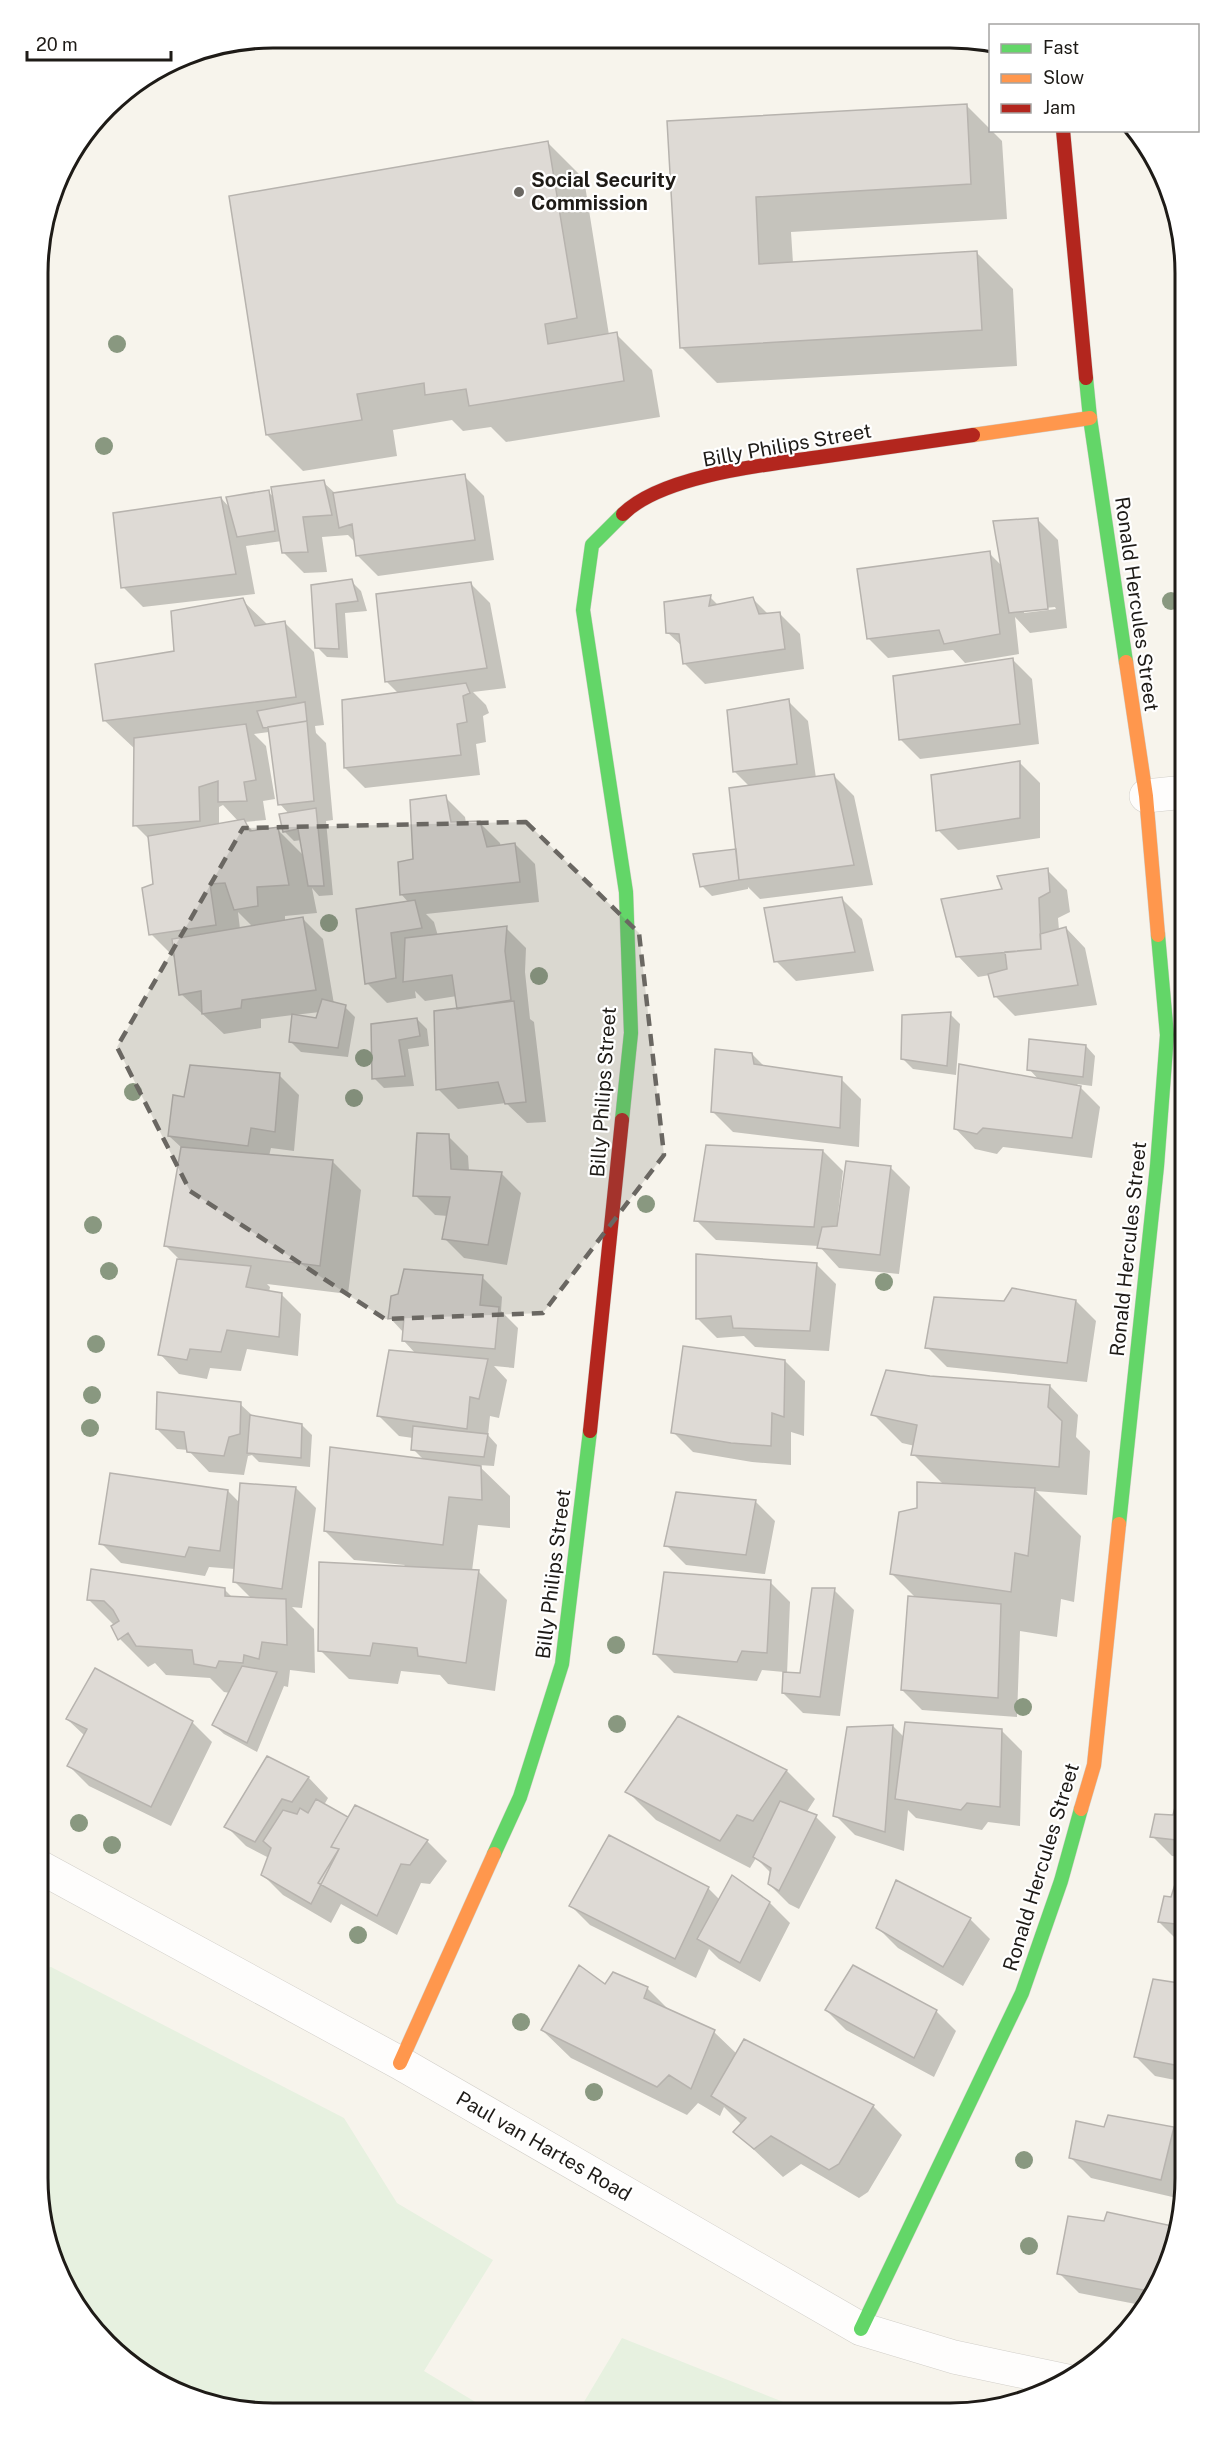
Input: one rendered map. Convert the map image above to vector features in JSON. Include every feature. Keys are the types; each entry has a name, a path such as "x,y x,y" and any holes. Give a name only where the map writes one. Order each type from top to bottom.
{"street":[{"name":"Ronald Hercules Street","path":"861,2329 1022,1993 1061,1881 1094,1765 1157,1166 1167,1035 1146,796 1090,418 1063,132"},
{"name":"Billy Philips Street","path":"400,2063 520,1797 562,1664 583,1498 631,1033 626,892 584,610 592,545 635,502 669,488 726,471 1090,418"},
{"path":"1146,796 1175,793"},
{"name":"Paul van Hartes Road","path":"48,1871 400,2063 861,2329 954,2357 1053,2378"}],"highlighted area":[{"path":"526,822 639,933 664,1155 543,1313 385,1319 190,1191 117,1047 243,828"}],"green space":[{"path":"48,1967 344,2118 397,2203 493,2260 424,2371 477,2403 259,2403 229,2399 187,2386 161,2373 114,2337 78,2290 65,2264 52,2222 48,2192"},
{"path":"622,2338 786,2403 583,2403"}],"building":[{"path":"967,104 971,184 756,197 759,264 977,251 982,330 680,348 667,121"},
{"path":"548,141 577,318 545,324 548,344 617,332 624,381 469,406 466,389 425,395 424,383 357,394 362,420 266,435 229,196"},
{"path":"465,474 475,540 356,556 352,524 339,528 333,493"},
{"path":"324,480 332,515 303,517 308,552 282,553 271,487"},
{"path":"269,490 275,531 237,537 226,497"},
{"path":"221,497 236,574 121,588 113,513"},
{"path":"1038,518 1048,609 1009,613 993,521"},
{"path":"990,551 1000,634 944,644 939,630 867,639 857,569"},
{"path":"352,579 358,601 336,604 339,649 315,648 311,585"},
{"path":"471,582 487,668 385,682 376,594"},
{"path":"711,595 709,606 753,597 759,614 780,612 785,649 683,664 679,634 666,633 664,602"},
{"path":"243,598 255,626 285,621 296,697 103,721 95,664 174,651 171,611"},
{"path":"1013,658 1020,724 899,740 893,676"},
{"path":"466,683 470,693 463,696 467,722 457,724 461,755 344,768 342,700"},
{"path":"789,699 797,764 733,772 727,710"},
{"path":"305,702 307,721 263,728 257,711"},
{"path":"307,721 314,801 278,805 268,727"},
{"path":"246,724 256,780 244,782 247,801 218,802 218,781 199,787 200,821 133,826 134,738"},
{"path":"1020,761 1020,818 936,831 931,775"},
{"path":"834,774 854,865 739,880 729,788"},
{"path":"446,795 451,822 480,821 487,847 515,843 520,882 400,895 398,862 413,859 410,800"},
{"path":"316,808 324,886 308,886 298,829 283,832 279,814"},
{"path":"244,819 250,831 278,827 289,885 257,887 258,906 234,910 225,883 210,884 216,925 149,935 142,888 153,884 148,836"},
{"path":"736,849 739,880 700,887 693,854"},
{"path":"1048,868 1050,892 1039,898 1041,949 956,957 941,899 1002,889 997,876"},
{"path":"842,897 855,952 774,962 764,908"},
{"path":"415,900 422,928 391,933 396,978 365,984 356,909"},
{"path":"303,917 316,990 242,1000 241,1008 202,1014 201,991 179,995 172,939"},
{"path":"507,926 505,951 511,1000 457,1009 452,975 403,982 405,938"},
{"path":"1066,927 1078,985 994,997 988,974 1007,969 1005,952 1041,949 1040,934"},
{"path":"322,999 346,1005 338,1048 289,1042 292,1014 316,1018"},
{"path":"514,1001 526,1102 505,1104 498,1082 436,1090 434,1011"},
{"path":"951,1012 947,1066 901,1059 902,1015"},
{"path":"417,1018 420,1036 399,1040 405,1076 372,1079 371,1024"},
{"path":"1029,1039 1086,1045 1083,1077 1027,1070"},
{"path":"715,1049 752,1053 754,1064 842,1077 840,1128 711,1112"},
{"path":"959,1064 1081,1086 1072,1138 983,1128 977,1134 954,1129"},
{"path":"190,1065 280,1073 275,1132 251,1128 248,1146 168,1136 173,1095 184,1097"},
{"path":"417,1133 449,1134 451,1169 502,1172 488,1245 442,1239 450,1197 413,1196"},
{"path":"706,1145 823,1150 814,1227 694,1221"},
{"path":"181,1147 333,1160 320,1266 164,1246"},
{"path":"846,1161 891,1166 880,1255 817,1248 822,1227 837,1226"},
{"path":"696,1254 817,1263 810,1331 733,1328 731,1316 696,1319"},
{"path":"177,1259 251,1266 246,1287 282,1293 279,1337 227,1330 221,1352 190,1349 187,1360 158,1355"},
{"path":"404,1269 483,1275 480,1305 499,1307 495,1349 402,1341 404,1317 388,1319 391,1296 398,1294"},
{"path":"1012,1288 1076,1300 1067,1363 925,1348 934,1297 1004,1301"},
{"path":"683,1346 785,1360 784,1417 772,1413 771,1446 731,1443 671,1433"},
{"path":"389,1350 488,1359 479,1399 470,1397 467,1429 377,1416"},
{"path":"886,1370 930,1376 1050,1385 1048,1407 1062,1421 1059,1467 911,1455 917,1425 871,1415"},
{"path":"157,1392 241,1402 240,1434 229,1437 224,1456 187,1452 184,1432 156,1429"},
{"path":"250,1415 302,1424 301,1458 247,1453"},
{"path":"413,1426 488,1434 484,1457 411,1450"},
{"path":"330,1447 481,1466 482,1500 449,1497 443,1545 324,1531"},
{"path":"110,1473 228,1490 220,1551 189,1547 185,1557 99,1544"},
{"path":"917,1482 1035,1488 1028,1556 1015,1553 1011,1592 890,1574 899,1512 917,1508"},
{"path":"240,1483 296,1487 282,1589 233,1582"},
{"path":"676,1492 756,1500 746,1555 664,1546"},
{"path":"319,1562 479,1570 466,1663 418,1656 417,1648 373,1643 370,1656 318,1651"},
{"path":"91,1569 225,1588 225,1596 286,1599 287,1645 262,1642 259,1659 244,1655 243,1663 219,1661 216,1668 194,1664 192,1650 136,1646 128,1633 118,1640 111,1626 119,1621 113,1610 104,1601 87,1600"},
{"path":"664,1572 771,1580 767,1653 742,1651 737,1662 653,1654"},
{"path":"812,1588 835,1588 820,1697 782,1693 783,1672 800,1673"},
{"path":"908,1596 1001,1604 998,1698 901,1690"},
{"path":"242,1666 277,1672 247,1743 212,1725"},
{"path":"95,1668 193,1721 151,1807 67,1766 87,1729 66,1719"},
{"path":"678,1716 787,1770 753,1821 737,1815 720,1841 625,1792"},
{"path":"905,1722 1002,1729 1000,1807 967,1803 961,1810 895,1799"},
{"path":"893,1725 885,1832 833,1816 847,1727"},
{"path":"267,1756 309,1777 292,1802 282,1799 255,1842 224,1827"},
{"path":"316,1799 348,1817 331,1847 339,1849 311,1904 261,1875 271,1848 263,1841 283,1810 297,1814 300,1808 308,1813"},
{"path":"780,1801 817,1815 779,1891 768,1884 771,1868 753,1857"},
{"path":"355,1805 428,1840 410,1865 401,1864 377,1916 318,1883 339,1849 331,1847"},
{"path":"1175,1808 1175,1840 1150,1837 1155,1814 1173,1815"},
{"path":"609,1835 709,1887 675,1959 569,1906"},
{"path":"732,1875 770,1902 740,1963 697,1939"},
{"path":"896,1880 971,1918 943,1967 876,1928"},
{"path":"1175,1884 1175,1924 1158,1922 1164,1896 1171,1897"},
{"path":"579,1965 605,1984 613,1972 648,1987 644,1998 715,2030 691,2089 669,2075 657,2087 541,2030"},
{"path":"853,1965 937,2010 914,2058 825,2010"},
{"path":"1153,1979 1175,1982 1175,2065 1134,2057"},
{"path":"744,2039 874,2105 839,2164 829,2170 771,2136 754,2149 733,2132 746,2118 711,2096"},
{"path":"1108,2115 1174,2127 1161,2180 1069,2158 1076,2121 1104,2127"},
{"path":"1107,2212 1170,2226 1158,2264 1145,2290 1057,2274 1068,2216 1104,2221"}],"traffic: fast":[{"path":"1086,378 1126,662"},
{"path":"622,1120 631,1033 626,892 583,610 592,545 623,514"},
{"path":"1119,1524 1157,1166 1167,1035 1158,935"},
{"path":"494,1854 520,1797 562,1664 590,1431"},
{"path":"861,2329 1022,1993 1061,1881 1081,1809"}],"traffic: slow":[{"path":"973,435 1090,418"},
{"path":"1126,662 1146,796 1158,935"},
{"path":"1081,1809 1094,1765 1119,1524"},
{"path":"400,2063 494,1854"}],"traffic: jam":[{"path":"1063,132 1086,378"},
{"path":"623,514 641,500 664,489 719,473 973,435"},
{"path":"590,1431 622,1120"}],"place":[{"name":"Social Security Commission","path":"519,192"}]}
